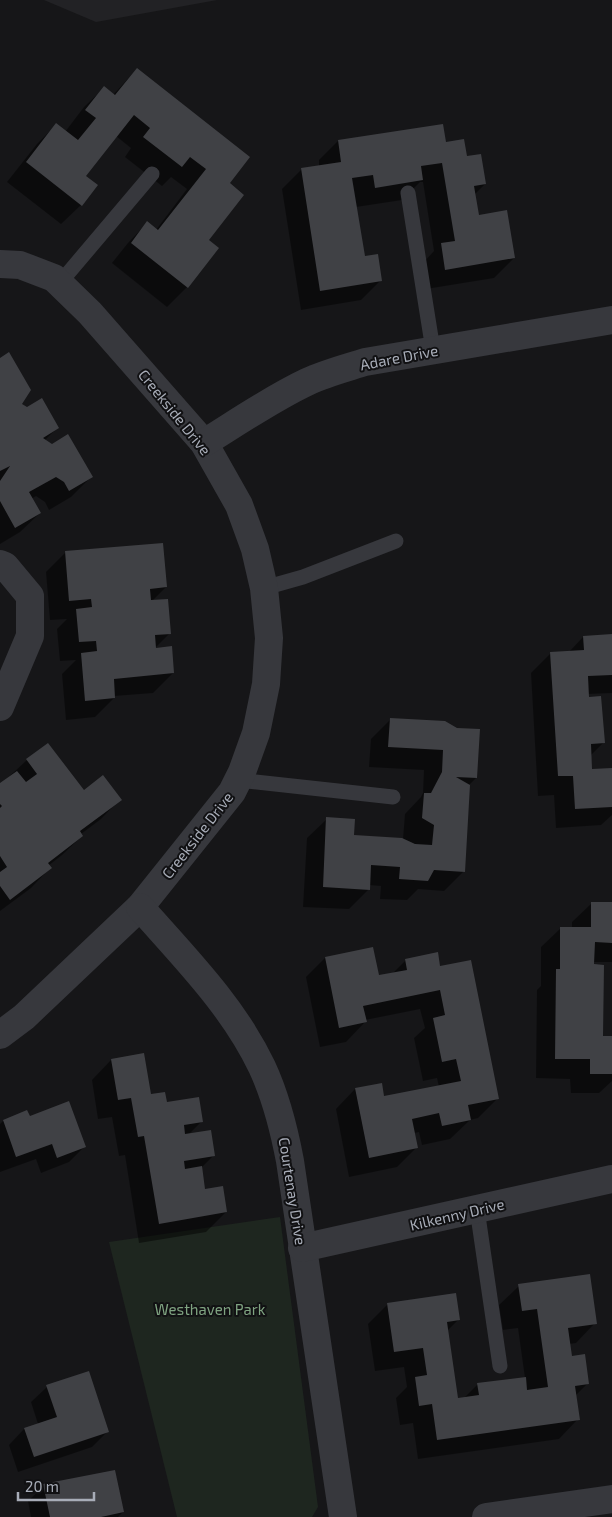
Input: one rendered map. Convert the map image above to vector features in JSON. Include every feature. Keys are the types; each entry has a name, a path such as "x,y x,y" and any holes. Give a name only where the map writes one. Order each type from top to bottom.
{"street":[{"name":"Creekside Drive","path":"0,264 20,265 54,278 90,312 204,443 239,505 255,549 264,588 269,638 266,684 256,733 232,792 140,908 24,1017 0,1036"},
{"name":"Adare Drive","path":"204,443 276,398 307,382 365,362 612,320"},
{"path":"0,564 5,566 30,596 30,636 0,707"},
{"name":"Courtenay Drive","path":"140,908 230,1012 262,1068 275,1102 285,1134 290,1161 343,1517"},
{"name":"Kilkenny Drive","path":"302,1248 612,1179"},
{"path":"486,1517 606,1506"}],"lane":[{"path":"59,284 152,174"},
{"path":"408,193 433,350"},
{"path":"264,588 303,577 396,541"},
{"path":"238,780 393,797"},
{"path":"477,1209 500,1366"}],"shaded area":[{"path":"44,0 217,0 96,22"}],"green space":[{"name":"Westhaven Park","path":"280,1217 318,1507 312,1517 177,1517 109,1242"}],"building":[{"path":"137,68 250,157 230,183 244,195 209,240 219,248 188,288 131,243 147,221 158,230 206,169 190,157 182,167 143,137 150,128 134,115 86,176 98,185 82,206 26,162 56,123 78,140 96,118 85,110 104,86 115,95"},
{"path":"443,124 446,142 464,139 467,156 481,154 486,184 474,186 479,215 507,210 515,258 445,270 441,243 455,241 442,163 421,166 423,180 375,188 373,175 352,178 365,256 378,254 382,281 320,291 301,168 341,162 338,140"},
{"path":"9,352 31,390 22,404 27,407 42,398 59,428 43,438 52,444 68,434 93,477 69,491 64,482 56,477 29,492 41,513 15,528 0,501 0,481 10,466 0,471 0,358"},
{"path":"163,543 167,587 150,589 151,600 168,599 171,634 155,635 156,648 172,646 174,673 114,679 115,698 85,701 81,653 97,651 96,641 79,642 76,609 92,607 91,599 69,601 65,551"},
{"path":"612,634 612,675 588,676 589,697 601,696 605,743 591,744 592,769 612,768 612,807 575,809 573,776 558,776 550,652 584,650 583,636"},
{"path":"390,718 445,721 457,728 480,729 477,778 456,777 470,785 465,872 434,870 428,881 399,879 400,867 371,865 370,890 323,887 326,817 355,819 354,835 402,838 415,844 432,845 434,825 422,818 424,793 431,793 442,772 443,750 388,747"},
{"path":"48,743 84,790 103,775 122,800 80,831 83,836 48,863 52,868 10,900 0,886 0,872 7,867 0,856 0,808 2,806 0,804 0,783 17,771 26,782 37,774 26,759"},
{"path":"591,902 612,902 612,943 595,942 594,964 604,965 603,1036 612,1036 612,1074 590,1074 590,1059 555,1059 556,969 560,969 560,927 591,927"},
{"path":"373,947 379,975 407,970 405,959 438,952 440,966 471,960 499,1099 468,1105 471,1120 442,1126 439,1113 412,1119 418,1148 369,1158 355,1088 382,1083 384,1096 461,1081 456,1059 442,1062 433,1018 445,1015 440,990 363,1006 367,1022 339,1028 325,957"},
{"path":"144,1053 151,1094 165,1092 167,1102 199,1097 203,1122 184,1125 185,1134 211,1130 215,1156 184,1161 185,1169 202,1166 205,1189 223,1186 227,1212 159,1224 144,1136 138,1137 131,1098 118,1100 111,1059"},
{"path":"69,1101 86,1147 57,1158 52,1144 16,1157 3,1120 27,1110 30,1116"},
{"path":"590,1274 597,1324 568,1328 572,1356 585,1354 589,1384 575,1386 580,1420 437,1440 432,1404 419,1406 415,1377 427,1375 423,1348 394,1352 387,1303 456,1293 460,1320 447,1322 458,1398 479,1395 477,1383 526,1377 527,1390 548,1387 537,1309 522,1311 518,1284"},
{"path":"89,1371 109,1432 34,1457 24,1428 57,1417 46,1385"},
{"path":"115,1470 124,1512 101,1517 50,1517 43,1484"}]}
